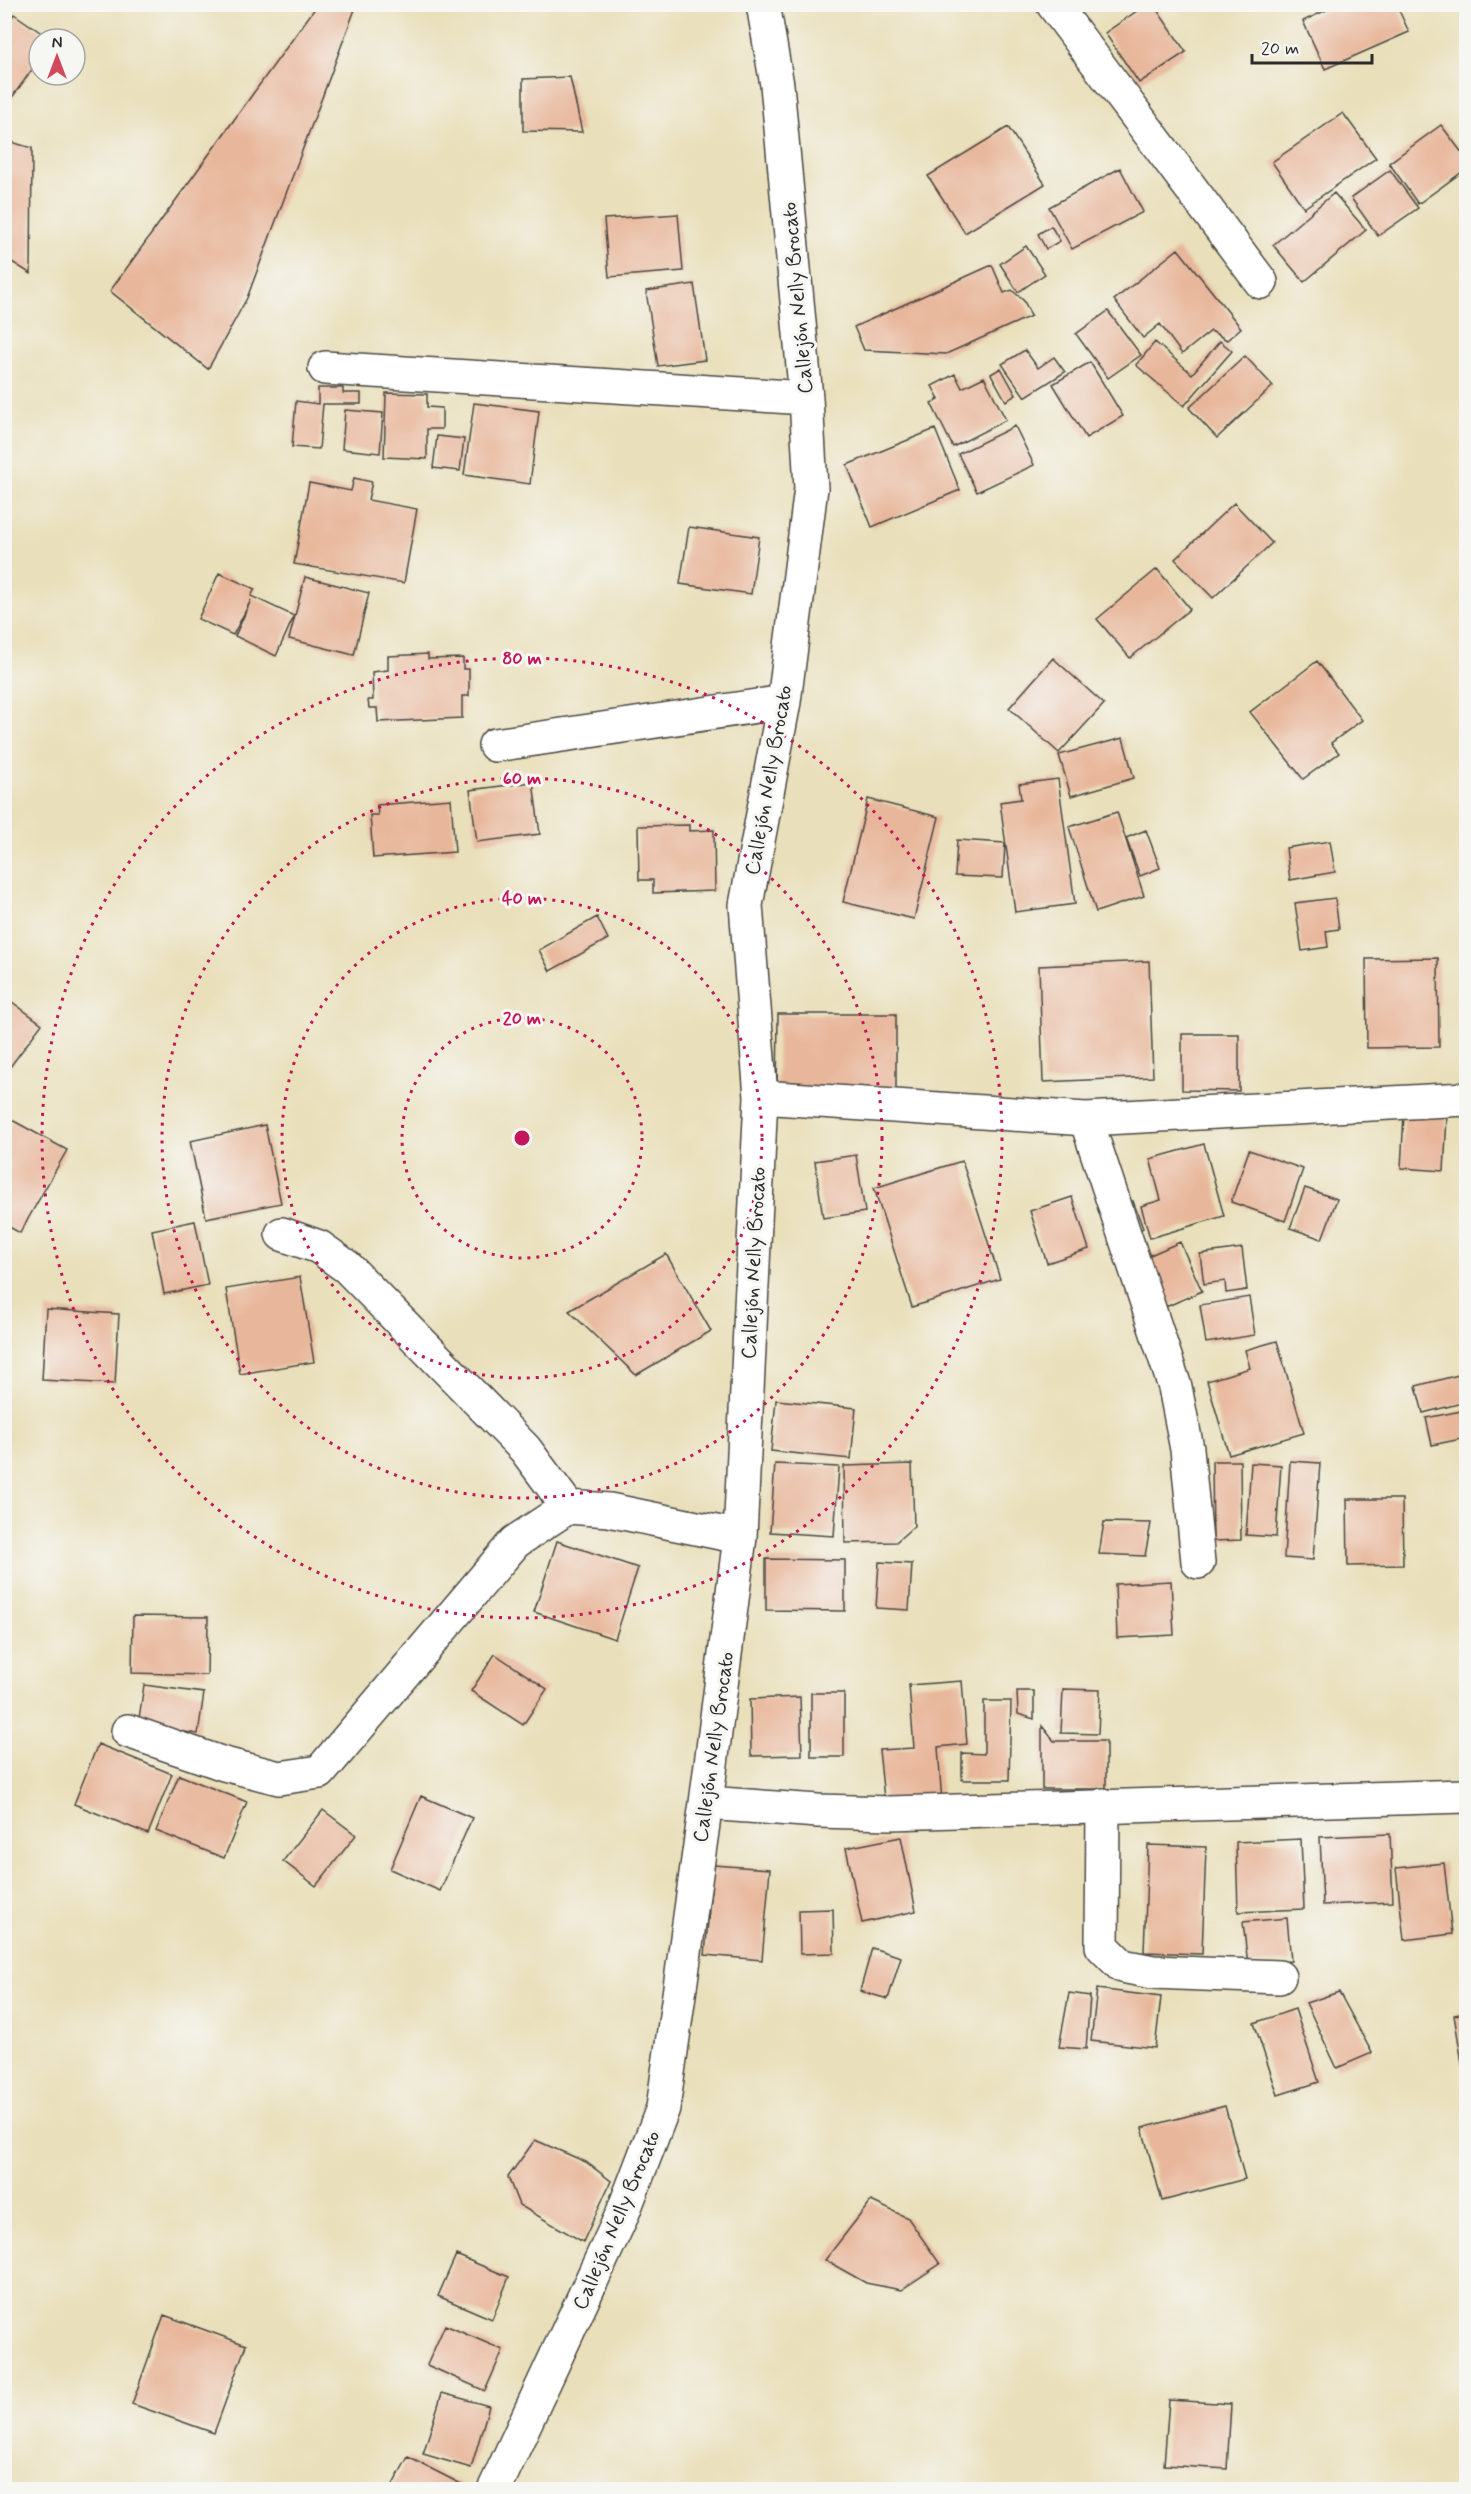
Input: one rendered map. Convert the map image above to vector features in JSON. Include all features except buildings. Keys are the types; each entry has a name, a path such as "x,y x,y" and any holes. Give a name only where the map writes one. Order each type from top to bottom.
{"street":[{"name":"Callejón Nelly Brocato","path":"494,2490 622,2215 663,2108 706,1803 740,1537 761,1097 746,905 784,702 811,488 806,398 777,85 763,4"},
{"path":"1053,4 1261,282"},
{"path":"325,368 806,398"},
{"path":"495,746 784,702"},
{"path":"761,1097 1086,1119 1467,1099"},
{"path":"1086,1119 1175,1387 1187,1449 1198,1562"},
{"path":"282,1234 320,1247 347,1267 525,1449 568,1507"},
{"path":"129,1731 224,1764 279,1778 320,1772 515,1542 568,1507 609,1510 740,1537"},
{"path":"706,1803 818,1811 890,1813 1467,1796"},
{"path":"1103,1805 1102,1946 1122,1966 1153,1972 1279,1977"}]}
